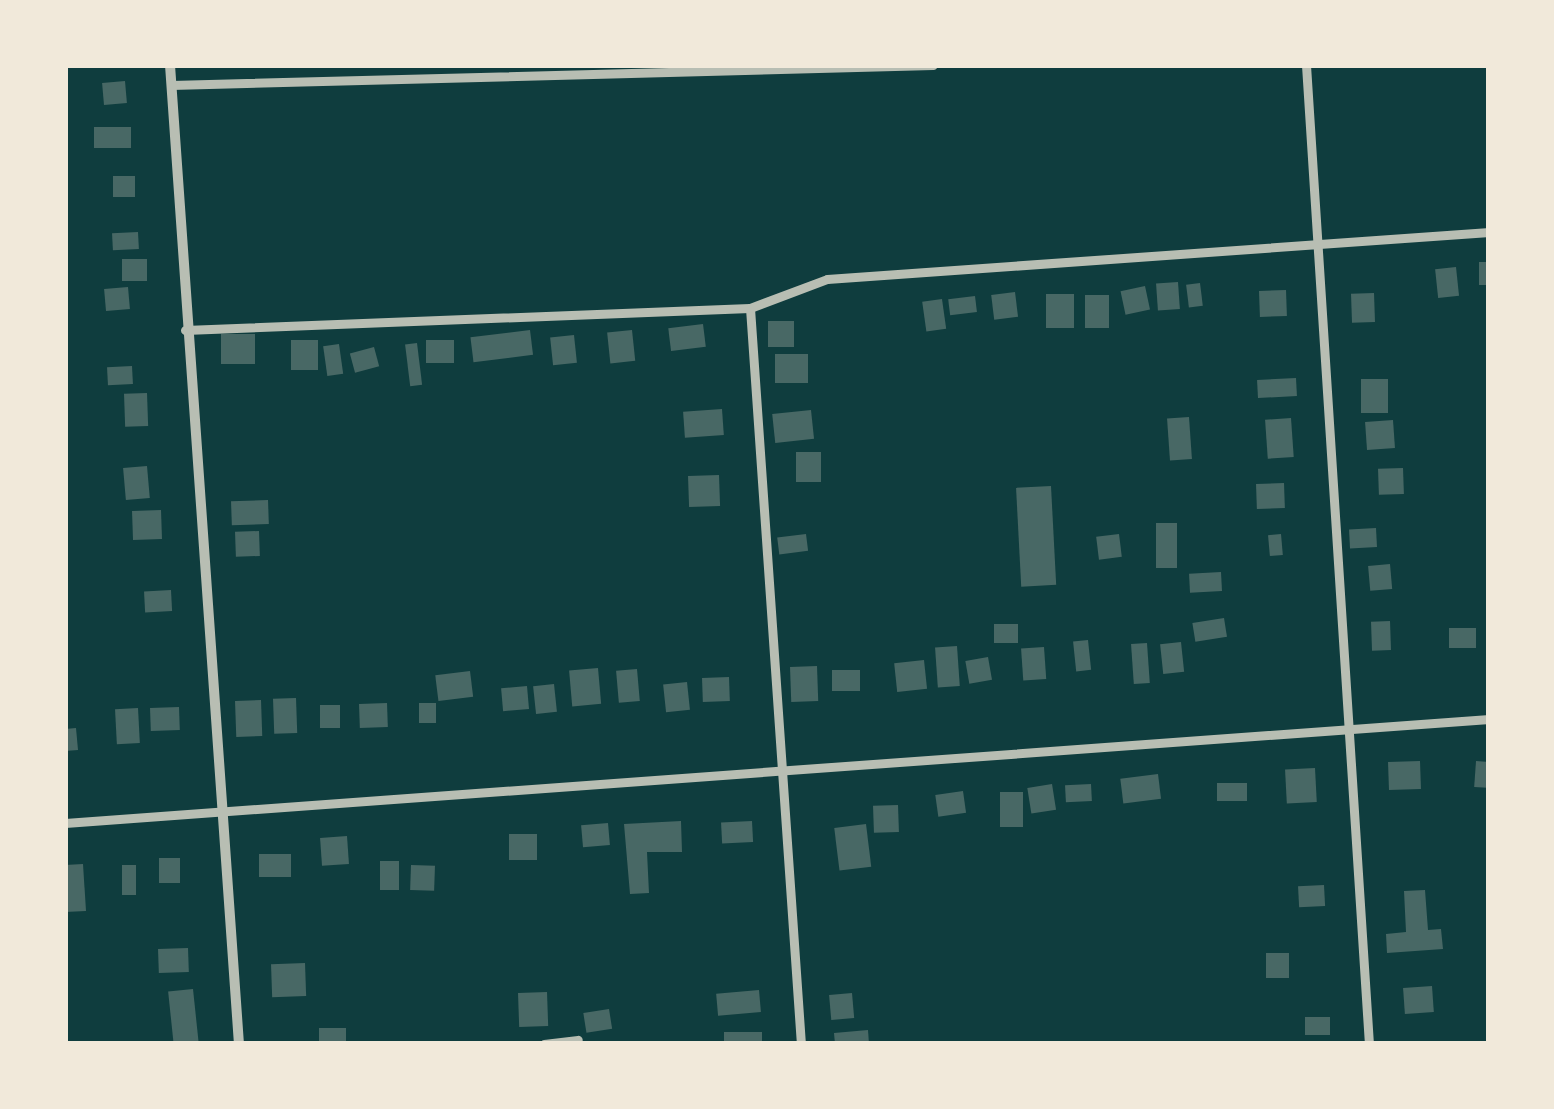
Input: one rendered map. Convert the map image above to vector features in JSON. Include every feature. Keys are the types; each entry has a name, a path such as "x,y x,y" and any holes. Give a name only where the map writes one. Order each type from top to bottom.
{"street":[{"path":"170,65 185,330 239,1044"},
{"path":"171,85 933,65"},
{"path":"1306,65 1369,1044"},
{"path":"185,330 750,308 827,279 1489,232"},
{"path":"750,308 800,1044"},
{"path":"65,823 1489,719"},
{"path":"544,1044 578,1040"}],"building":[{"path":"125,81 127,103 104,105 102,83"},
{"path":"94,127 131,127 131,148 94,148"},
{"path":"113,176 135,176 135,197 113,197"},
{"path":"138,232 139,249 113,250 112,233"},
{"path":"122,259 147,259 147,281 122,281"},
{"path":"1479,262 1489,262 1489,285 1479,285"},
{"path":"1456,267 1459,296 1438,298 1435,269"},
{"path":"1178,282 1180,309 1158,310 1156,284"},
{"path":"1200,283 1203,306 1189,308 1186,285"},
{"path":"1145,286 1150,309 1126,315 1121,291"},
{"path":"128,287 130,309 106,311 104,289"},
{"path":"1286,290 1287,316 1260,317 1259,291"},
{"path":"1015,292 1018,317 994,320 991,295"},
{"path":"1374,293 1375,322 1352,323 1351,294"},
{"path":"1046,294 1074,294 1074,328 1046,328"},
{"path":"1085,295 1109,295 1109,328 1085,328"},
{"path":"975,296 977,312 950,315 948,299"},
{"path":"942,299 946,329 926,331 922,302"},
{"path":"768,321 794,321 794,347 768,347"},
{"path":"703,324 706,347 671,351 668,328"},
{"path":"530,330 533,355 473,362 470,337"},
{"path":"632,330 635,361 610,363 607,333"},
{"path":"221,334 255,334 255,364 221,364"},
{"path":"574,335 577,363 553,365 550,338"},
{"path":"291,340 318,340 318,370 291,370"},
{"path":"426,340 454,340 454,363 426,363"},
{"path":"417,343 422,385 410,386 405,344"},
{"path":"339,344 343,374 327,376 323,346"},
{"path":"374,347 379,366 355,373 350,353"},
{"path":"775,354 808,354 808,383 775,383"},
{"path":"132,366 133,384 108,385 107,367"},
{"path":"1296,378 1297,396 1258,398 1257,380"},
{"path":"1361,379 1388,379 1388,413 1361,413"},
{"path":"147,393 148,426 125,427 124,394"},
{"path":"722,409 724,435 685,438 683,412"},
{"path":"811,410 814,439 775,443 772,414"},
{"path":"1189,417 1192,459 1170,460 1167,419"},
{"path":"1291,418 1294,457 1268,459 1265,420"},
{"path":"1393,420 1395,448 1367,450 1365,422"},
{"path":"796,452 821,452 821,482 796,482"},
{"path":"147,466 150,498 126,500 123,468"},
{"path":"1403,468 1404,494 1379,495 1378,469"},
{"path":"719,475 720,506 689,507 688,476"},
{"path":"1284,483 1285,508 1257,509 1256,484"},
{"path":"1051,486 1056,585 1021,587 1016,488"},
{"path":"268,500 269,524 232,525 231,501"},
{"path":"161,510 162,539 133,540 132,511"},
{"path":"1156,523 1177,523 1177,568 1156,568"},
{"path":"1376,528 1377,547 1350,548 1349,529"},
{"path":"259,531 260,556 236,557 235,532"},
{"path":"806,534 808,551 779,554 777,538"},
{"path":"1119,534 1122,557 1099,560 1096,537"},
{"path":"1281,534 1283,555 1270,556 1268,535"},
{"path":"1390,564 1392,589 1370,591 1368,566"},
{"path":"1221,572 1222,591 1190,593 1189,574"},
{"path":"171,590 172,611 145,612 144,591"},
{"path":"1224,618 1227,637 1195,642 1192,623"},
{"path":"1390,621 1391,650 1372,651 1371,622"},
{"path":"994,624 1018,624 1018,643 994,643"},
{"path":"1449,628 1476,628 1476,648 1449,648"},
{"path":"1088,640 1091,670 1076,671 1073,642"},
{"path":"1181,642 1184,672 1163,674 1160,644"},
{"path":"1147,643 1150,683 1134,684 1131,644"},
{"path":"957,646 960,686 938,687 935,648"},
{"path":"1044,647 1046,679 1023,681 1021,649"},
{"path":"988,657 992,680 969,684 965,661"},
{"path":"924,660 927,689 897,692 894,663"},
{"path":"817,666 818,701 791,702 790,667"},
{"path":"598,668 601,704 572,706 569,671"},
{"path":"637,669 640,701 619,703 616,671"},
{"path":"832,670 860,670 860,691 832,691"},
{"path":"470,671 473,697 438,701 435,675"},
{"path":"729,677 730,701 703,702 702,678"},
{"path":"687,682 690,710 666,712 663,685"},
{"path":"554,684 557,712 536,714 533,686"},
{"path":"527,686 529,709 503,711 501,688"},
{"path":"296,698 297,733 274,734 273,699"},
{"path":"261,700 262,736 236,737 235,701"},
{"path":"387,703 388,727 360,728 359,704"},
{"path":"419,703 436,703 436,723 419,723"},
{"path":"320,705 340,705 340,728 320,728"},
{"path":"179,707 180,730 151,731 150,708"},
{"path":"138,708 140,743 117,744 115,709"},
{"path":"76,728 78,750 65,751 65,729"},
{"path":"1420,761 1421,789 1389,790 1388,762"},
{"path":"1476,761 1489,762 1487,788 1474,787"},
{"path":"1315,768 1317,802 1287,804 1285,770"},
{"path":"1158,774 1161,799 1123,803 1120,779"},
{"path":"1217,783 1247,783 1247,801 1217,801"},
{"path":"1052,784 1056,810 1031,814 1027,788"},
{"path":"1091,784 1092,801 1066,802 1065,785"},
{"path":"963,791 966,813 938,817 935,795"},
{"path":"1000,792 1023,792 1023,827 1000,827"},
{"path":"898,805 899,832 874,833 873,806"},
{"path":"681,821 682,852 647,852 649,893 630,894 624,824"},
{"path":"752,821 753,842 722,844 721,823"},
{"path":"608,823 610,845 583,847 581,825"},
{"path":"866,824 871,867 839,871 834,828"},
{"path":"509,834 537,834 537,860 509,860"},
{"path":"347,836 349,864 322,866 320,838"},
{"path":"259,854 291,854 291,877 259,877"},
{"path":"159,858 180,858 180,883 159,883"},
{"path":"380,861 399,861 399,890 380,890"},
{"path":"83,864 86,911 65,912 65,865"},
{"path":"122,865 136,865 136,895 122,895"},
{"path":"411,865 435,866 434,891 410,890"},
{"path":"1324,885 1325,906 1299,907 1298,886"},
{"path":"1425,890 1428,930 1441,929 1443,949 1387,953 1386,934 1406,932 1404,891"},
{"path":"188,948 189,972 159,973 158,949"},
{"path":"1266,953 1289,953 1289,978 1266,978"},
{"path":"305,963 306,996 272,997 271,964"},
{"path":"1432,986 1434,1012 1405,1014 1403,988"},
{"path":"193,989 199,1044 174,1044 168,992"},
{"path":"759,990 761,1012 718,1016 716,994"},
{"path":"547,992 548,1026 519,1027 518,993"},
{"path":"852,993 854,1018 831,1020 829,995"},
{"path":"609,1009 612,1029 586,1033 583,1013"},
{"path":"1305,1017 1330,1017 1330,1035 1305,1035"},
{"path":"319,1028 346,1028 346,1044 319,1044"},
{"path":"868,1030 869,1044 835,1044 834,1033"},
{"path":"724,1032 762,1032 762,1044 724,1044"}]}
